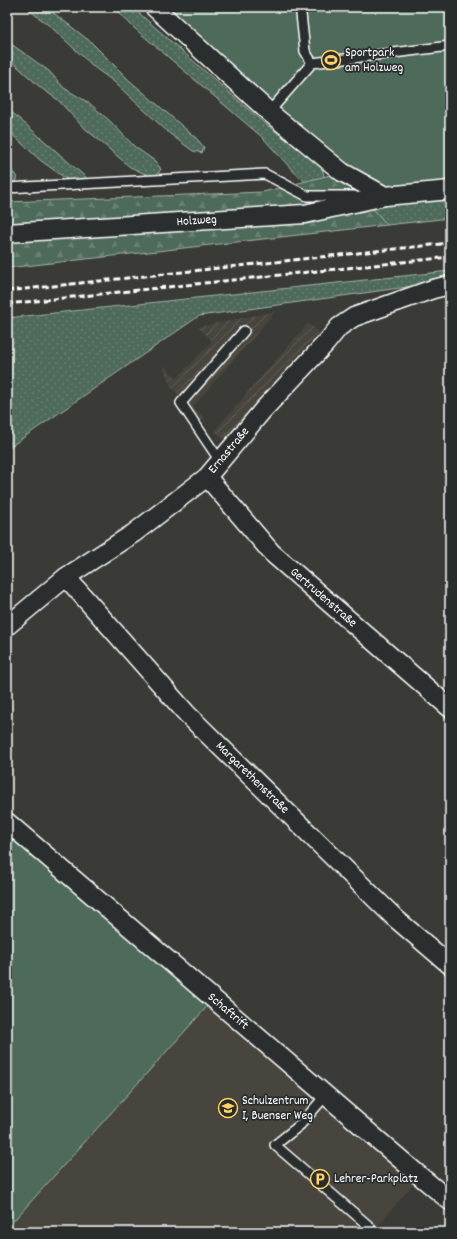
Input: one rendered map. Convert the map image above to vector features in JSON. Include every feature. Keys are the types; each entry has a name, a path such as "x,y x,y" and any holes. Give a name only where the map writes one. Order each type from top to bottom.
{"street":[{"path":"154,7 269,112 342,172 385,196"},
{"name":"Holzweg","path":"7,233 305,214 385,196 450,190"},
{"name":"Ernastraße","path":"7,626 66,578 134,533 207,477 263,410 326,343 339,327 354,317 434,289 450,285"},
{"name":"Gertrudenstraße","path":"207,477 272,553 450,708"},
{"name":"Margarethenstraße","path":"66,578 187,714 395,918 450,965"},
{"name":"Schaftrift","path":"7,822 450,1201"}],"lane":[{"path":"301,14 304,51 312,63"},
{"path":"269,112 312,63 450,46"},
{"path":"7,188 265,174 307,196 385,196"},
{"path":"220,461 181,403 244,331"},
{"path":"326,1095 300,1125 275,1145 370,1227"}],"shaded area":[{"path":"276,311 193,407 205,418 202,421 171,387 162,364 177,378 212,341 198,327"},
{"path":"308,323 319,332 225,440 214,431"},
{"name":"Schulzentrum I, Buenser Weg","path":"214,999 420,1176 373,1232 7,1232 7,1228"}],"green space":[{"path":"25,7 46,7 91,42 129,80 196,138 204,147 202,153 193,151 170,134 113,81 95,68 51,27"},
{"path":"114,7 132,7 264,123 322,166 325,182 309,185 294,172 263,138 133,27"},
{"name":"Sportpark am Holzweg","path":"154,7 450,7 450,190 385,196"},
{"path":"7,41 49,71 64,88 89,103 110,121 135,147 155,161 161,169 157,175 150,176 130,167 81,125 58,100 41,88 7,57"},
{"path":"7,108 89,180 69,181 40,160 7,130"},
{"path":"7,167 17,177 15,182 7,185"},
{"path":"342,172 450,190 450,218 387,225"},
{"path":"342,172 387,225 7,268 7,202 263,192"},
{"path":"450,271 450,281 199,316 7,449 7,318"},
{"path":"7,822 214,999 7,1228"}],"railway":[{"path":"7,291 450,243"},
{"path":"7,304 450,257"}],"place":[{"name":"Sportpark am Holzweg","path":"331,60"},
{"name":"Schulzentrum I, Buenser Weg","path":"228,1108"},
{"name":"Lehrer-Parkplatz","path":"320,1179"}]}
